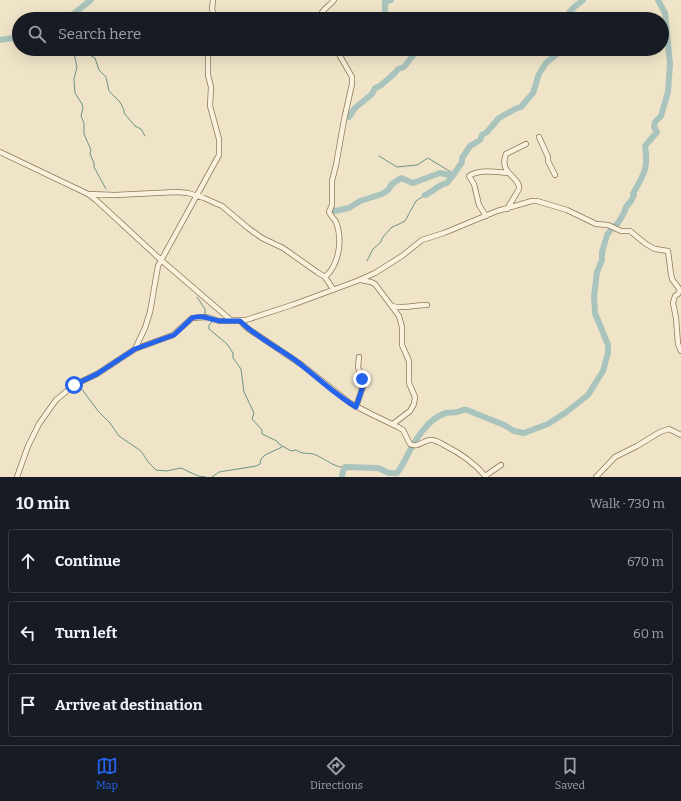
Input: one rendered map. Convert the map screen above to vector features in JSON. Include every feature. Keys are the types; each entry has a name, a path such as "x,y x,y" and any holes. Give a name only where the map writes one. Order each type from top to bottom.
{"street":[{"path":"213,0 213,12"},
{"path":"321,12 334,0"},
{"path":"135,349 148,319 157,268 219,155 220,147 210,106 211,87 208,75 208,56"},
{"path":"325,277 333,268 340,244 336,225 329,212 332,205 332,181 352,84 352,77 340,56"},
{"path":"539,137 555,175"},
{"path":"507,209 519,185 518,182 508,173 505,162 506,154 526,144"},
{"path":"0,152 88,194 161,260 232,321"},
{"path":"486,216 479,205 474,184 468,176 470,174 485,172 508,173"},
{"path":"88,194 115,195 177,192 196,195 222,206 262,238 283,248 325,277 333,289"},
{"path":"17,477 28,446 39,424 56,400 74,385 97,374 135,349 170,337 194,317 207,317 219,321 240,321 292,305 361,280 402,256 419,241 532,200 567,210 596,224 608,225 621,231 630,230 646,244 655,249 668,251 672,279 680,290 680,294 675,296 673,303 678,344 681,351"},
{"path":"361,280 375,284 399,316 402,328 402,345 408,361 409,382 415,397 414,404 410,411 393,424"},
{"path":"392,306 403,308 414,305 427,305"},
{"path":"240,321 247,328 292,358 356,407 393,424 402,430 410,444 416,445 428,440 436,440 454,449 474,463 485,476 501,466"},
{"path":"356,407 363,386 358,367 359,357"},
{"path":"596,477 616,456 637,446 660,432 669,430 681,435"}],"waterway":[{"path":"76,12 91,0"},
{"path":"385,12 385,2 391,0"},
{"path":"570,12 583,0"},
{"path":"658,0 664,12"},
{"path":"0,40 12,38"},
{"path":"342,477 345,467 378,468 389,473 397,473 423,431 436,418 446,413 467,410 504,425 514,431 524,433 548,424 588,395 603,371 608,353 608,345 595,313 594,296 597,272 602,260 602,252 607,235 618,223 626,207 631,201 646,166 645,146 657,132 654,127 655,122 661,116 668,92 670,64 669,54"},
{"path":"75,56 77,67 74,79 75,93 83,108 81,116 84,123 84,134 91,150 90,154 94,167 106,189"},
{"path":"91,56 95,58 99,70 106,77 109,91 120,102 124,113 135,126 141,129 145,136"},
{"path":"349,117 355,108 372,94 375,88 380,86 398,69 404,67 413,56"},
{"path":"330,212 349,208 360,201 382,194 388,190 392,184 401,178 413,183 440,173 449,175 454,174 470,146 480,140 482,135 487,132 499,118 521,107 533,93 539,74 546,63 554,56"},
{"path":"379,156 397,167 417,165 428,158 454,174"},
{"path":"425,195 447,183 454,174"},
{"path":"367,261 373,249 380,243 383,237 392,227 405,221 416,201 425,195"},
{"path":"197,297 205,309 205,315"},
{"path":"211,321 212,322 209,325 209,329 227,344 233,353 233,358 241,369 244,392 254,413 252,419 262,430 262,434 277,441 279,444 291,451 296,450 302,453 312,454 338,467 345,467"},
{"path":"77,388 81,388 119,436 141,451 156,470 166,471 181,468 198,476 206,477"},
{"path":"212,477 219,472 256,466 260,464 261,459 265,455 282,447"}],"route":[{"path":"74,385 97,374 135,349 174,335 194,317 207,317 219,321 240,321 247,328 310,371 356,407 359,402 360,392 363,386 362,379"}]}
